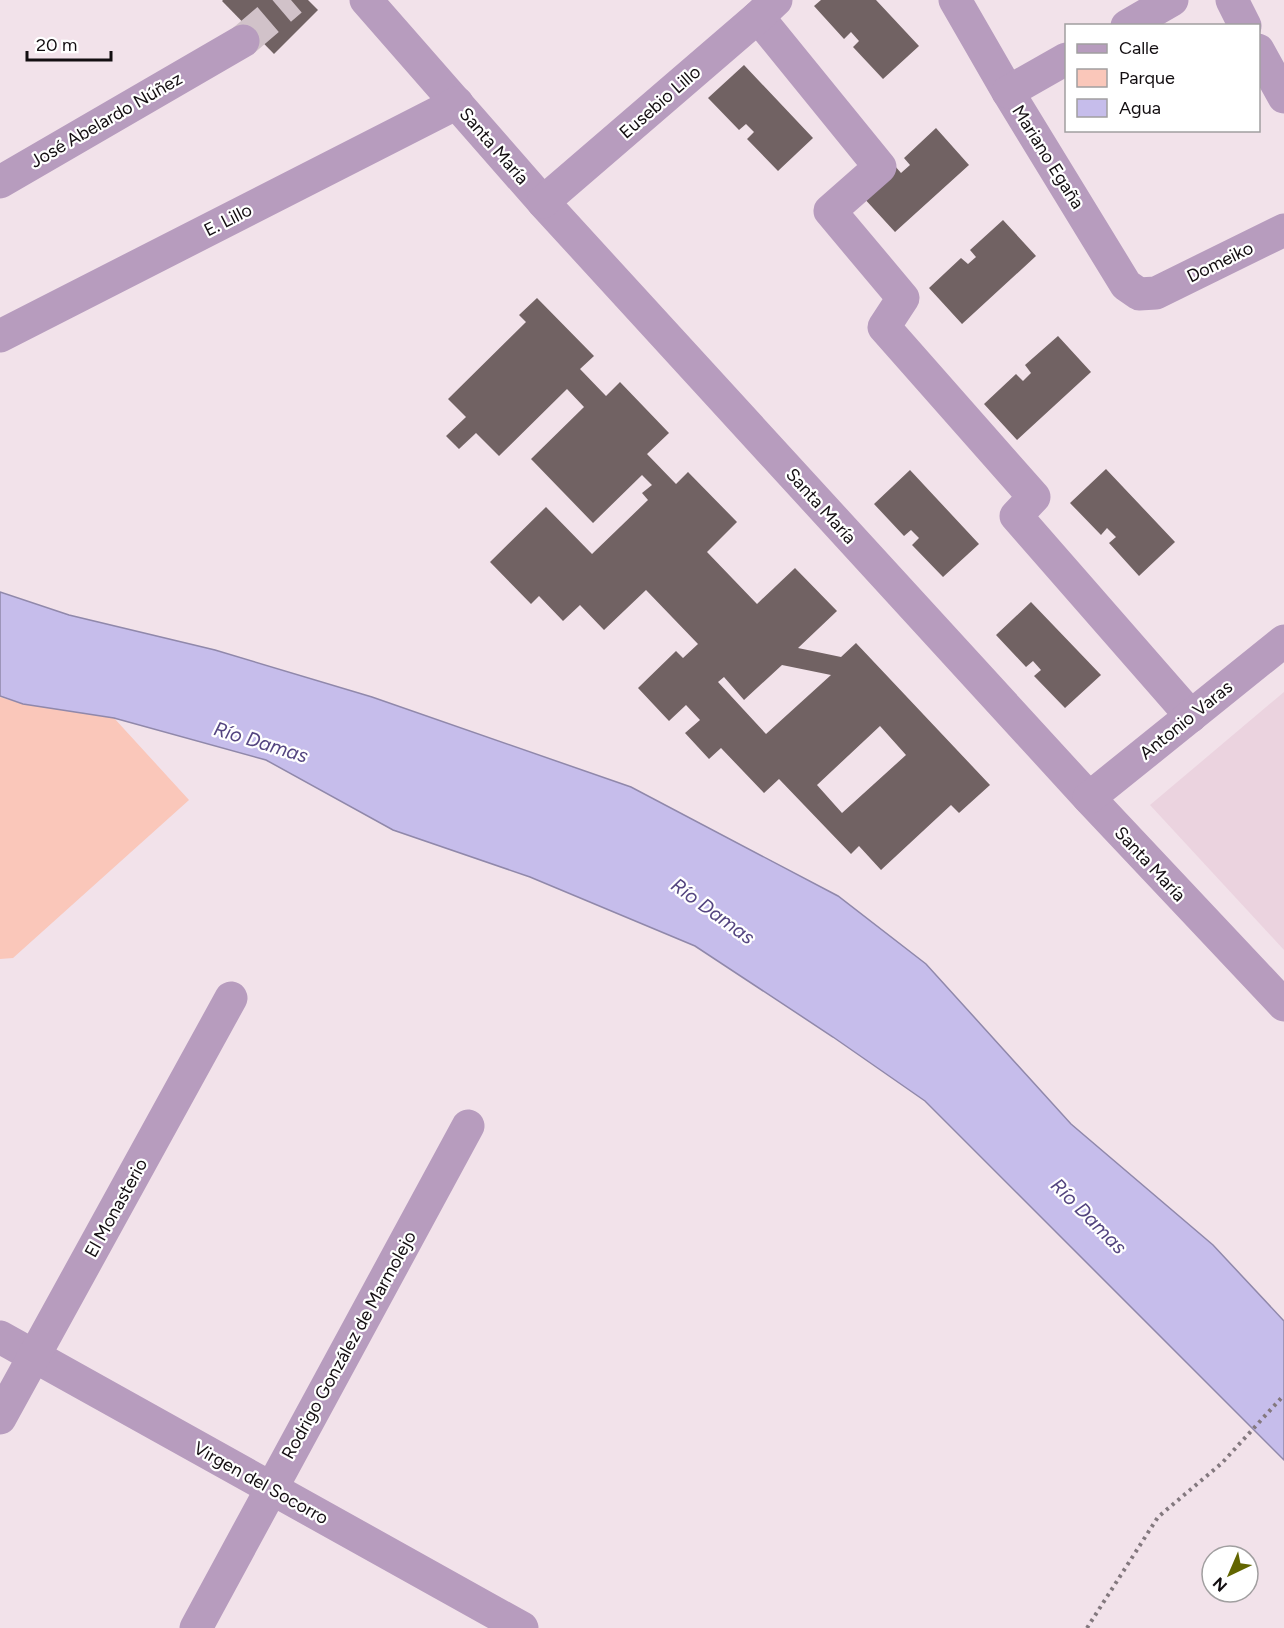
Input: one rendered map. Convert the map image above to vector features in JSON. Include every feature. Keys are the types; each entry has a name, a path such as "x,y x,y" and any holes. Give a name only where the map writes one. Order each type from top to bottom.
{"street":[{"name":"Santa María","path":"366,0 543,202 1089,798 1284,1005"},
{"name":"Mariano Egaña","path":"955,0 1008,92 1126,285 1139,294 1156,293"},
{"path":"1130,24 1172,0"},
{"path":"1232,0 1244,24"},
{"path":"767,9 880,167 830,211 903,298 884,327 1034,497 1016,516 1191,716"},
{"name":"Eusebio Lillo","path":"543,202 767,9"},
{"name":"José Abelardo Núñez","path":"0,182 243,41"},
{"path":"1260,54 1284,97"},
{"path":"1008,92 1065,60"},
{"name":"E. Lillo","path":"0,336 456,104"},
{"name":"Domeiko","path":"1156,293 1284,230"},
{"name":"Antonio Varas","path":"1089,798 1284,641"},
{"name":"El Monasterio","path":"0,1418 231,998"},
{"name":"Rodrigo González de Marmolejo","path":"196,1628 468,1126"},
{"name":"Virgen del Socorro","path":"0,1337 516,1626"}],"path":[{"path":"1087,1628 1158,1517 1221,1463 1284,1395"}],"shaded area":[{"path":"1284,692 1284,950 1150,805"}],"green space":[{"path":"0,697 23,704 114,718 189,800 13,958 0,959"}],"water":[{"name":"Río Damas","path":"0,592 69,615 215,650 372,697 631,787 838,896 926,964 1071,1124 1213,1245 1284,1321 1284,1460 925,1101 833,1037 695,946 530,877 393,830 266,760 114,718 23,704 0,696"}],"building":[{"path":"223,0 308,0 318,10 274,54"},
{"path":"821,0 876,0 919,46 883,79 853,47 859,41 851,32 844,39 814,6"},
{"path":"744,65 813,138 778,171 747,139 754,132 746,124 739,130 708,98"},
{"path":"936,128 969,165 895,232 862,196 895,166 901,173 910,165 904,158"},
{"path":"1003,220 1036,256 962,324 929,288 961,258 968,264 976,257 970,250"},
{"path":"537,298 594,356 580,369 606,396 620,382 669,433 647,454 676,484 688,472 737,522 707,552 757,604 795,568 837,611 798,648 841,657 856,643 990,785 959,813 951,805 881,870 859,846 851,854 779,779 764,793 721,748 709,759 685,733 700,720 686,705 669,721 638,688 676,651 683,658 698,644 646,590 604,630 580,605 563,621 539,596 531,604 490,562 546,507 592,554 648,500 642,493 652,485 642,475 593,523 531,459 584,407 567,389 499,456 476,433 459,449 446,436 466,417 448,399 526,322 519,315","holes":["782,665 831,675 766,734 718,682 724,677 744,700","880,726 906,755 842,813 817,785"]},
{"path":"1058,336 1091,372 1017,440 984,404 1016,374 1023,381 1031,373 1025,365"},
{"path":"1106,469 1175,542 1139,576 1109,543 1116,537 1107,528 1101,535 1070,503"},
{"path":"910,470 979,544 943,577 912,545 919,538 911,530 904,536 874,504"},
{"path":"1031,602 1101,675 1065,708 1034,676 1041,670 1033,661 1026,667 996,635"}],"tunnel":[{"path":"243,41 291,0"}]}
